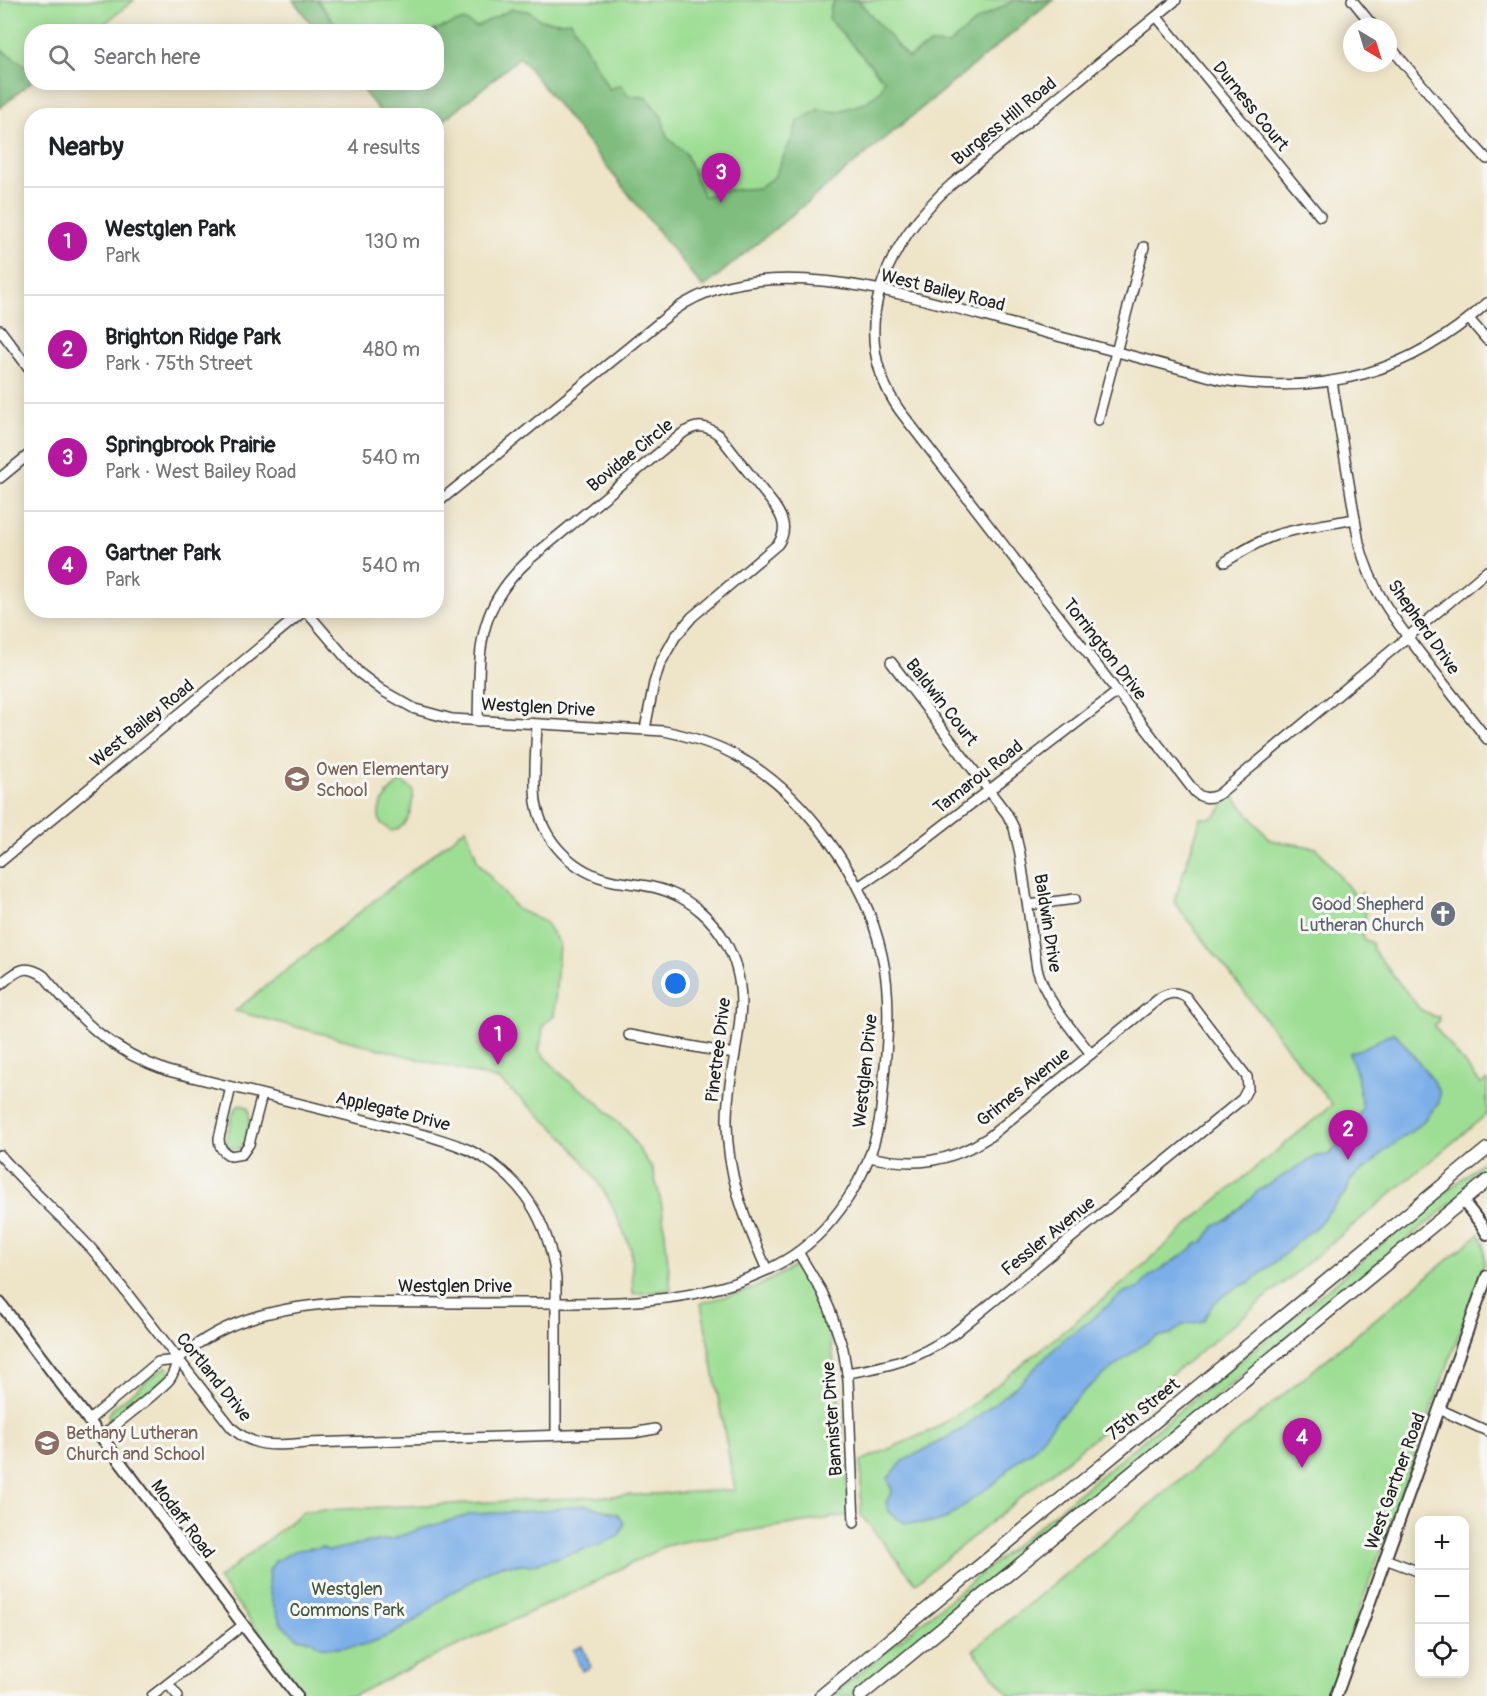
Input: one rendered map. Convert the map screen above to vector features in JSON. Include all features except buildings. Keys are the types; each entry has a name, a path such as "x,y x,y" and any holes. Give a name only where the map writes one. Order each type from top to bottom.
{"main road":[{"name":"75th Street","path":"821,1696 1487,1149"},
{"path":"860,1696 1487,1181"}],"street":[{"name":"Burgess Hill Road","path":"881,291 900,245 921,214 935,199 1176,0"},
{"path":"1352,0 1367,18"},
{"name":"Durness Court","path":"1157,17 1320,216"},
{"path":"1397,55 1452,122 1487,159"},
{"path":"1098,420 1144,247"},
{"name":"West Bailey Road","path":"444,498 686,301 747,283 774,280 847,283 1222,380 1277,386 1305,385 1373,372 1403,360 1440,340 1487,303"},
{"name":"Torrington Drive","path":"881,291 873,321 875,354 882,378 895,403 1195,792 1203,797 1219,794 1407,637"},
{"path":"1469,319 1487,340"},
{"path":"0,330 24,362"},
{"name":"Shepherd Drive","path":"1332,381 1362,553 1375,587 1393,618 1487,739"},
{"name":"Bovidae Circle","path":"478,721 481,641 484,626 491,606 511,576 683,433 694,427 704,426 719,435 774,505 782,517 784,533 778,544 692,617 675,637 660,664 645,729"},
{"path":"0,478 24,458"},
{"path":"1225,562 1274,536 1355,519"},
{"path":"1407,637 1487,571"},
{"name":"West Bailey Road","path":"0,862 295,618"},
{"name":"Westglen Drive","path":"101,1437 171,1379 178,1360 196,1345 233,1324 274,1311 313,1304 348,1302 626,1302 676,1297 730,1285 767,1270 798,1252 826,1225 843,1205 860,1176 869,1156 879,1122 888,1013 882,955 868,911 858,887 840,857 796,802 766,775 732,753 689,736 664,731 478,721 439,716 415,709 383,692 351,666 312,618"},
{"name":"Baldwin Court","path":"891,662 990,790"},
{"name":"Tamarou Road","path":"858,887 897,861 1117,692"},
{"name":"Pinetree Drive","path":"537,725 536,801 546,832 558,849 573,863 589,873 615,881 656,887 673,893 704,915 724,939 733,957 741,985 741,1018 728,1093 727,1119 732,1171 739,1202 767,1270"},
{"name":"Baldwin Drive","path":"990,790 1014,828 1041,983 1053,1006 1091,1054"},
{"path":"1028,904 1075,899"},
{"name":"Applegate Drive","path":"0,985 19,970 36,971 44,976 69,1006 93,1029 132,1056 168,1071 429,1136 467,1149 489,1161 509,1177 530,1202 543,1225 553,1259 556,1279 556,1435"},
{"name":"Grimes Avenue","path":"869,1156 906,1163 951,1157 963,1152 989,1137 1161,997 1169,993 1179,994 1191,1002 1244,1071 1248,1088"},
{"path":"629,1035 734,1054"},
{"path":"231,1087 219,1144 222,1150 231,1156 242,1154 249,1144 262,1095"},
{"name":"Fessler Avenue","path":"847,1373 908,1360 952,1335 1242,1099 1248,1088"},
{"name":"Cortland Drive","path":"0,1155 97,1255 232,1428 244,1438 273,1446 633,1433 655,1429"},
{"path":"1463,1201 1482,1224 1487,1234"},
{"name":"Bannister Drive","path":"798,1252 830,1310 839,1335 847,1373 854,1523"},
{"name":"West Gartner Road","path":"1336,1696 1487,1277"},
{"name":"Modaff Road","path":"0,1303 297,1696"},
{"name":"Westglen Drive","path":"88,1420 158,1362 178,1360"},
{"path":"1439,1409 1487,1431"},
{"path":"1385,1559 1415,1570"},
{"path":"152,1696 243,1625"},
{"path":"168,1684 178,1696"}],"green space":[{"path":"0,0 134,0 104,24 24,24 24,88 0,108"},
{"path":"293,0 1053,0 703,287 520,57 444,120 444,108 377,108 363,90 444,90 444,24 312,24"},
{"path":"293,0 317,0 335,24 312,24"},
{"path":"835,0 858,0 908,58 930,44 948,45 979,19 1015,0 1053,0 703,288 520,57 444,120 444,108 377,108 363,90 444,90 444,27 464,20 476,27 512,9 528,11 541,20 571,21 609,89 621,85 628,95 647,98 662,117 667,137 686,154 704,197 718,191 758,188 774,177 797,122 819,109 835,112 865,103 881,90 884,80 829,19 831,6"},
{"path":"0,49 24,65 24,88 0,108"},
{"path":"401,781 413,790 412,802 407,820 398,829 392,831 381,823 379,812 387,794"},
{"path":"1230,792 1270,840 1317,848 1356,897 1362,893 1367,899 1363,939 1372,943 1373,950 1420,1009 1432,1016 1440,1017 1434,1026 1481,1084 1487,1080 1487,1114 916,1583 861,1515 861,1461 930,1431 967,1409 1128,1279 1208,1207 1332,1105 1174,902 1201,818 1213,817 1217,814"},
{"path":"466,828 478,862 517,909 545,922 559,943 554,1016 543,1025 539,1051 566,1079 592,1097 627,1131 653,1170 662,1207 671,1290 633,1294 631,1249 611,1203 591,1171 564,1137 499,1080 235,1011"},
{"path":"240,1105 247,1107 249,1125 244,1144 239,1148 234,1148 229,1146 226,1138 235,1109"},
{"path":"1487,1158 1487,1174 851,1696 832,1696"},
{"path":"1479,1234 1484,1244 1485,1262 1328,1696 1010,1696 973,1650"},
{"name":"Westglen Commons Park","path":"799,1264 814,1289 828,1324 838,1389 849,1515 665,1546 585,1587 353,1696 305,1696 218,1579 304,1511 735,1490 701,1303 753,1289"},
{"path":"164,1367 169,1369 169,1375 116,1419 109,1418 110,1411"}],"water":[{"path":"1392,1033 1396,1034 1432,1079 1440,1093 1439,1103 1420,1125 1382,1153 1350,1181 1347,1191 1316,1227 1250,1282 1234,1289 1213,1304 1203,1321 1183,1325 1171,1334 1156,1337 1115,1366 1084,1391 1059,1417 1032,1451 1020,1458 997,1481 947,1518 932,1523 906,1523 895,1518 888,1510 886,1502 892,1491 888,1478 903,1461 959,1431 1021,1382 1065,1338 1120,1295 1138,1289 1150,1276 1196,1244 1202,1243 1216,1224 1228,1219 1259,1190 1316,1156 1329,1155 1347,1133 1362,1108 1357,1074 1349,1054"},
{"path":"586,1505 618,1514 624,1523 619,1536 597,1546 531,1565 501,1565 446,1596 418,1619 391,1635 364,1645 320,1647 312,1641 298,1638 282,1625 273,1605 268,1585 269,1571 275,1561 297,1550 322,1547 329,1551 392,1539 472,1514 535,1511"},
{"path":"582,1646 591,1667 582,1671 573,1650"}],"place":[{"name":"Springbrook Prairie","path":"721,203"},
{"name":"Owen Elementary School","path":"297,779"},
{"name":"Good Shepherd Lutheran Church","path":"1443,914"},
{"name":"Westglen Park","path":"498,1065"},
{"name":"Brighton Ridge Park","path":"1348,1160"},
{"name":"Bethany Lutheran Church and School","path":"47,1443"},
{"name":"Gartner Park","path":"1302,1468"}]}
